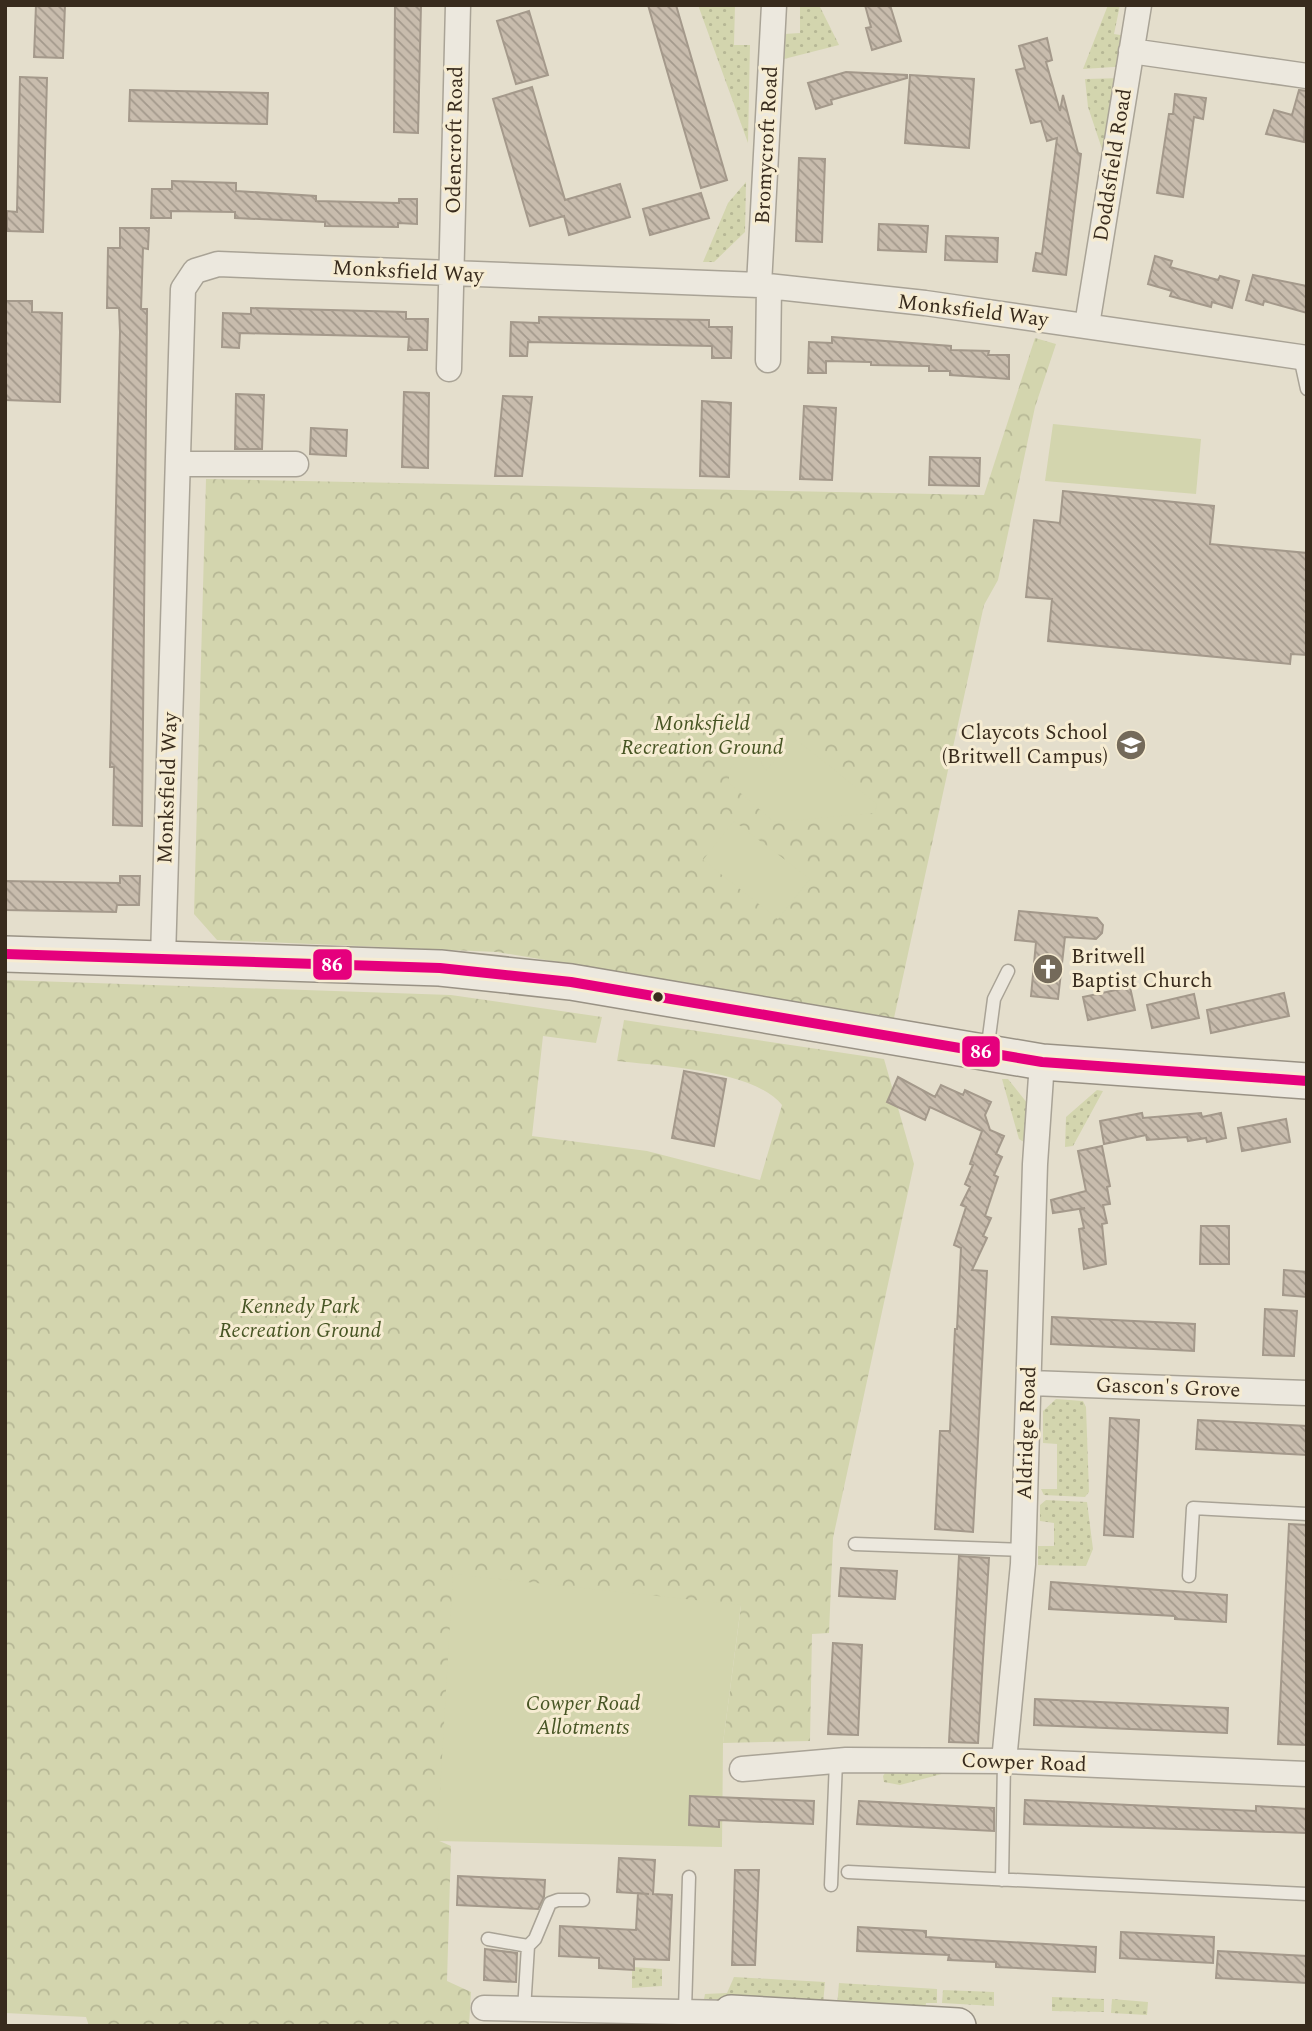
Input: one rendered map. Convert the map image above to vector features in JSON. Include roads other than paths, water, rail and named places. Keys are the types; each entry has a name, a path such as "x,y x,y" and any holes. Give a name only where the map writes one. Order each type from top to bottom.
{"street":[{"name":"Odencroft Road","path":"449,369 458,5"},
{"name":"Bromycroft Road","path":"768,359 764,286 774,5"},
{"name":"Doddsfield Road","path":"1087,326 1139,5"},
{"path":"1131,51 1307,76"},
{"name":"Monksfield Way","path":"163,958 183,289 195,271 218,264 764,286 1087,326 1303,358"},
{"path":"179,464 296,464"},
{"path":"5,954 440,968 571,982 1042,1062 1307,1082"},
{"name":"Aldridge Road","path":"1004,1761 1024,1550 1035,1164 1042,1062"},
{"name":"Gascon's Grove","path":"1030,1383 1307,1393"},
{"name":"Cowper Road","path":"742,1769 836,1760 1004,1761 1307,1774"},
{"path":"484,2008 685,2010 731,2019 958,2026"}],"lane":[{"path":"1303,358 1307,389"},
{"path":"987,1053 994,999 1008,971"},
{"path":"1189,1576 1193,1508 1307,1514"},
{"path":"855,1544 1024,1550"},
{"path":"831,1885 836,1760"},
{"path":"1002,1880 1004,1761"},
{"path":"848,1872 1307,1894"},
{"path":"685,2010 688,1877"},
{"path":"524,2010 528,1946 535,1939 550,1903 558,1900 583,1900"},
{"path":"488,1939 528,1946"}],"place":[{"name":"Claycots School (Britwell Campus)","path":"1131,745"},
{"name":"Britwell Baptist Church","path":"1048,969"}],"park label":[{"name":"Monksfield Recreation Ground","path":"702,736"},
{"name":"Kennedy Park Recreation Ground","path":"300,1319"},
{"name":"Cowper Road Allotments","path":"583,1716"}]}
